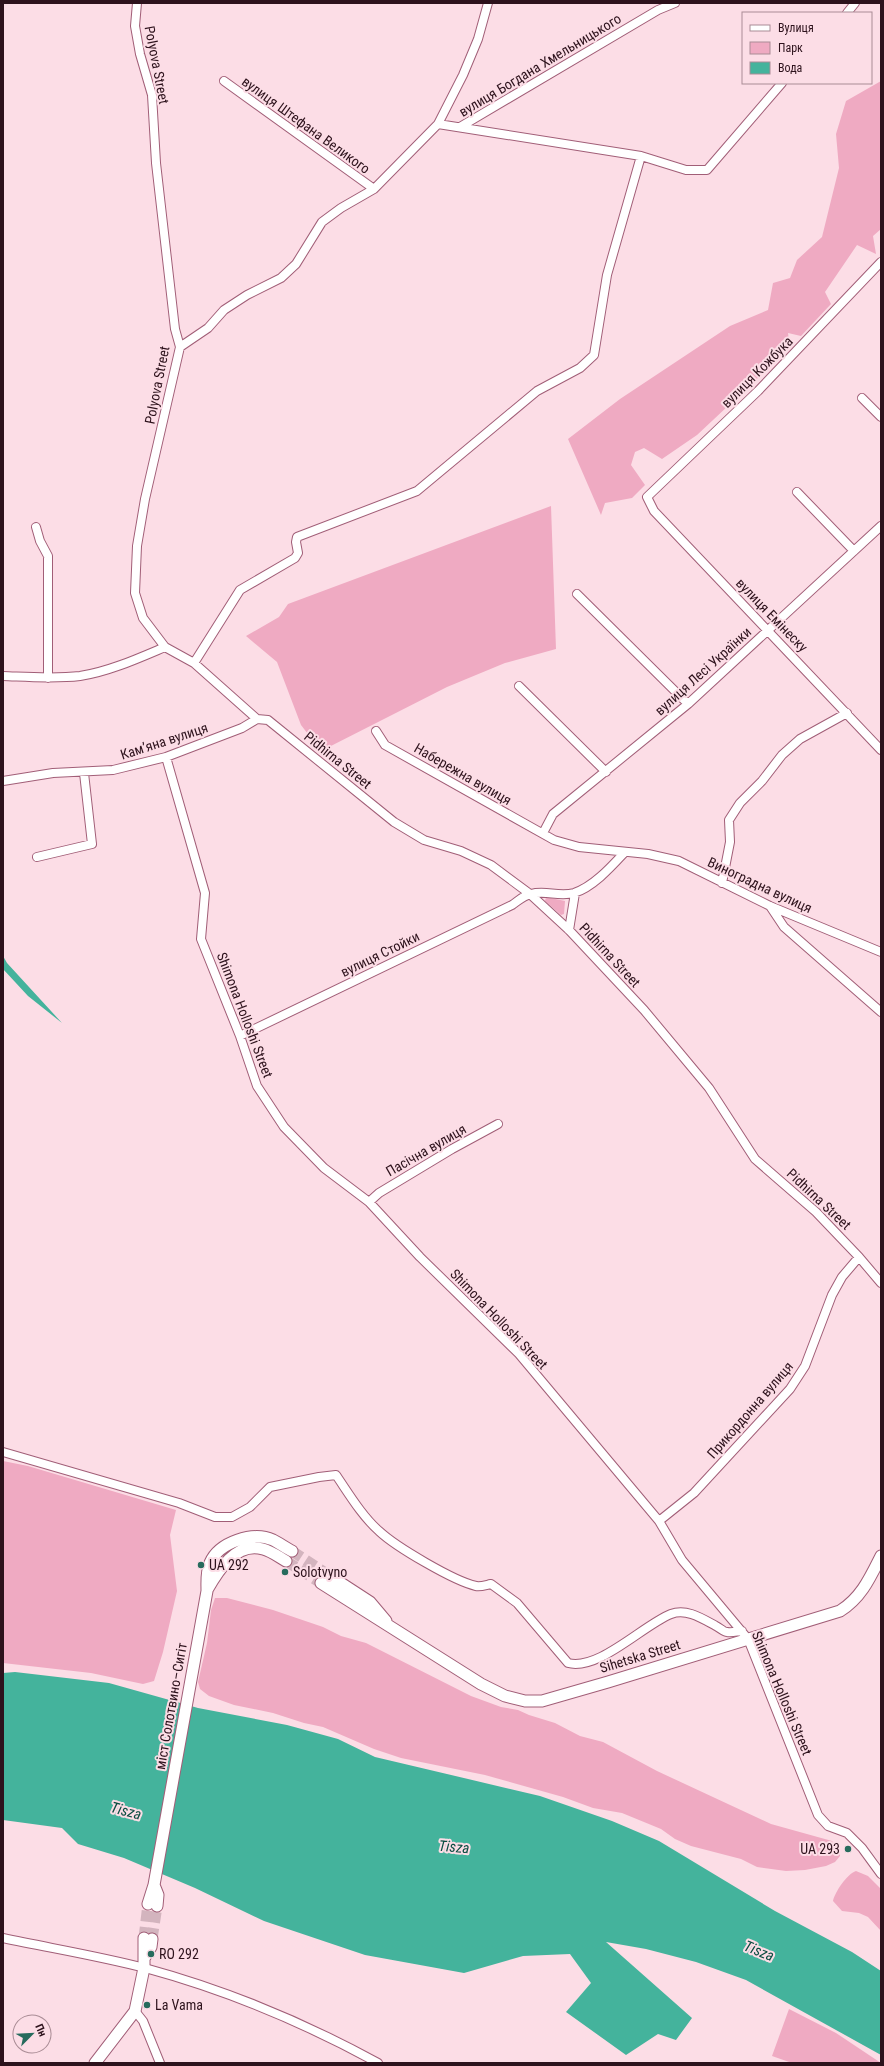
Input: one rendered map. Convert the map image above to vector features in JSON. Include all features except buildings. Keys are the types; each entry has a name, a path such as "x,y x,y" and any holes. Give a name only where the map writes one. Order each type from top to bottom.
{"street":[{"name":"Polyova Street","path":"137,3 135,26 140,54 152,95 156,163 175,329 180,348 145,499 137,546 136,593 143,618 165,647 194,663 257,719"},
{"path":"180,348 208,328 224,310 247,295 281,278 296,264 322,222 341,208 374,189 438,124 463,75 478,39 488,3"},
{"name":"вулиця Богдана Хмельницького","path":"460,127 658,10 675,3"},
{"path":"848,12 855,3"},
{"name":"вулиця Штефана Великого","path":"224,81 374,189"},
{"name":"вулиця Богдана Хмельницького","path":"438,124 641,156 686,170 707,170 781,84"},
{"path":"194,663 240,590 295,558 298,553 296,542 297,537 417,491 536,391 580,368 594,355 607,275 641,156"},
{"name":"вулиця Кожбука","path":"647,497 758,391 881,262"},
{"path":"862,398 881,417"},
{"path":"797,492 854,552"},
{"name":"вулиця Емінеску","path":"647,497 654,511 769,630 881,750"},
{"name":"вулиця Лесі Українки","path":"543,833 553,814 688,704 881,526"},
{"path":"36,527 40,541 48,556 48,678"},
{"path":"577,594 688,704"},
{"path":"3,676 48,678 82,675 132,660 165,647"},
{"path":"519,686 606,772"},
{"path":"722,882 730,842 729,820 740,803 762,781 782,755 800,739 847,713"},
{"name":"Камʼяна вулиця","path":"3,781 53,773 84,773 113,770 166,757 242,728 257,719"},
{"name":"Pidhirna Street","path":"257,719 268,720 394,822 424,840 461,851 491,865 530,894 569,930 644,1010 709,1088 755,1159 816,1212 859,1256 881,1283"},
{"name":"Набережна вулиця","path":"376,731 385,745 543,833"},
{"name":"Shimona Holloshi Street","path":"166,757 206,893 201,939 240,1036 256,1086 284,1127 324,1168 369,1202 420,1257 519,1354 659,1521 682,1560 745,1635 818,1815 828,1826 847,1833 862,1848 881,1874"},
{"path":"37,857 92,844 84,773"},
{"name":"Виноградна вулиця","path":"543,833 554,840 579,847 624,853 648,854 679,861 770,906 881,952"},
{"path":"530,894 540,892 557,895 574,893 590,884 624,853"},
{"path":"569,930 574,893"},
{"name":"вулиця Стойки","path":"240,1036 512,905 530,894"},
{"path":"770,906 784,927 881,1012"},
{"name":"Пасічна вулиця","path":"369,1202 380,1193 452,1149 498,1124"},
{"name":"Прикордонна вулиця","path":"659,1521 694,1493 790,1389 805,1366 832,1295 842,1277 859,1256"},
{"path":"3,1452 179,1503 215,1517 232,1517 250,1507 270,1487 336,1475 361,1511 379,1531 405,1551 461,1581 476,1586 491,1584 517,1603 568,1663 576,1665 592,1661 669,1615 681,1611 702,1618 726,1632 745,1635"},
{"path":"207,1594 207,1572 211,1561 218,1552 233,1542 244,1538 264,1538 272,1540 292,1551"},
{"path":"207,1594 225,1562 244,1551 262,1548 286,1561"},
{"name":"Sihetska Street","path":"324,1578 370,1602 393,1629 481,1684 505,1696 525,1701 542,1701 608,1682 745,1635 840,1611 852,1604 863,1590 881,1556"},
{"name":"міст Солотвино–Сигіт","path":"152,1905 158,1895 155,1881 207,1594"},
{"path":"3,1938 144,1962 280,2015 331,2038 378,2063"},
{"path":"95,2063 135,2010 144,1962 151,1947 148,1939"},
{"path":"135,2010 142,2021 160,2063"}],"green space":[{"path":"881,81 881,229 873,236 876,254 857,245 825,292 831,304 801,336 788,333 790,348 697,435 662,459 644,448 635,452 631,465 645,485 632,498 605,503 601,515 568,439 620,399 730,326 768,310 773,283 790,278 797,260 822,237 839,168 836,134 846,101"},
{"path":"551,506 556,649 505,663 447,687 321,751 301,725 277,662 246,636 279,617 288,604"},
{"path":"546,897 565,901 564,914 561,915 545,901"},
{"path":"3,1461 28,1466 176,1510 170,1535 177,1591 163,1652 154,1681 143,1684 91,1673 3,1663"},
{"path":"215,1598 227,1598 273,1610 323,1627 341,1636 366,1643 471,1696 501,1707 518,1710 555,1723 580,1736 603,1742 657,1771 771,1824 832,1841 840,1850 840,1856 835,1862 826,1866 805,1870 786,1871 757,1867 741,1859 691,1846 675,1839 661,1829 622,1813 593,1808 563,1797 485,1775 401,1758 374,1749 323,1727 304,1723 273,1713 234,1705 209,1696 200,1689 198,1682 207,1643 211,1610"},
{"path":"856,1871 868,1876 881,1889 881,1931 868,1917 859,1913 842,1911 833,1901 842,1884"},
{"path":"789,2009 836,2033 881,2063 792,2063 772,2056"}],"water":[{"path":"3,956 7,963 62,1023 28,996 3,969"},
{"name":"Tisza","path":"15,1672 109,1683 198,1708 287,1725 338,1739 375,1757 540,1796 612,1821 659,1841 775,1911 852,1952 881,1971 881,2055 746,1980 696,1962 646,1949 606,1942 692,2018 676,2040 658,2034 626,2055 566,2012 591,1983 570,1954 523,1956 464,1973 365,1955 264,1921 195,1888 124,1858 78,1844 62,1828 3,1820 3,1673"}],"tunnel":[{"path":"292,1551 327,1574"},
{"path":"286,1561 321,1583"},
{"path":"144,1938 148,1904"},
{"path":"152,1939 157,1906"}],"place":[{"name":"UA 292","path":"201,1565"},
{"name":"Solotvyno","path":"285,1572"},
{"name":"UA 293","path":"848,1849"},
{"name":"RO 292","path":"151,1954"},
{"name":"La Vama","path":"147,2005"}]}
